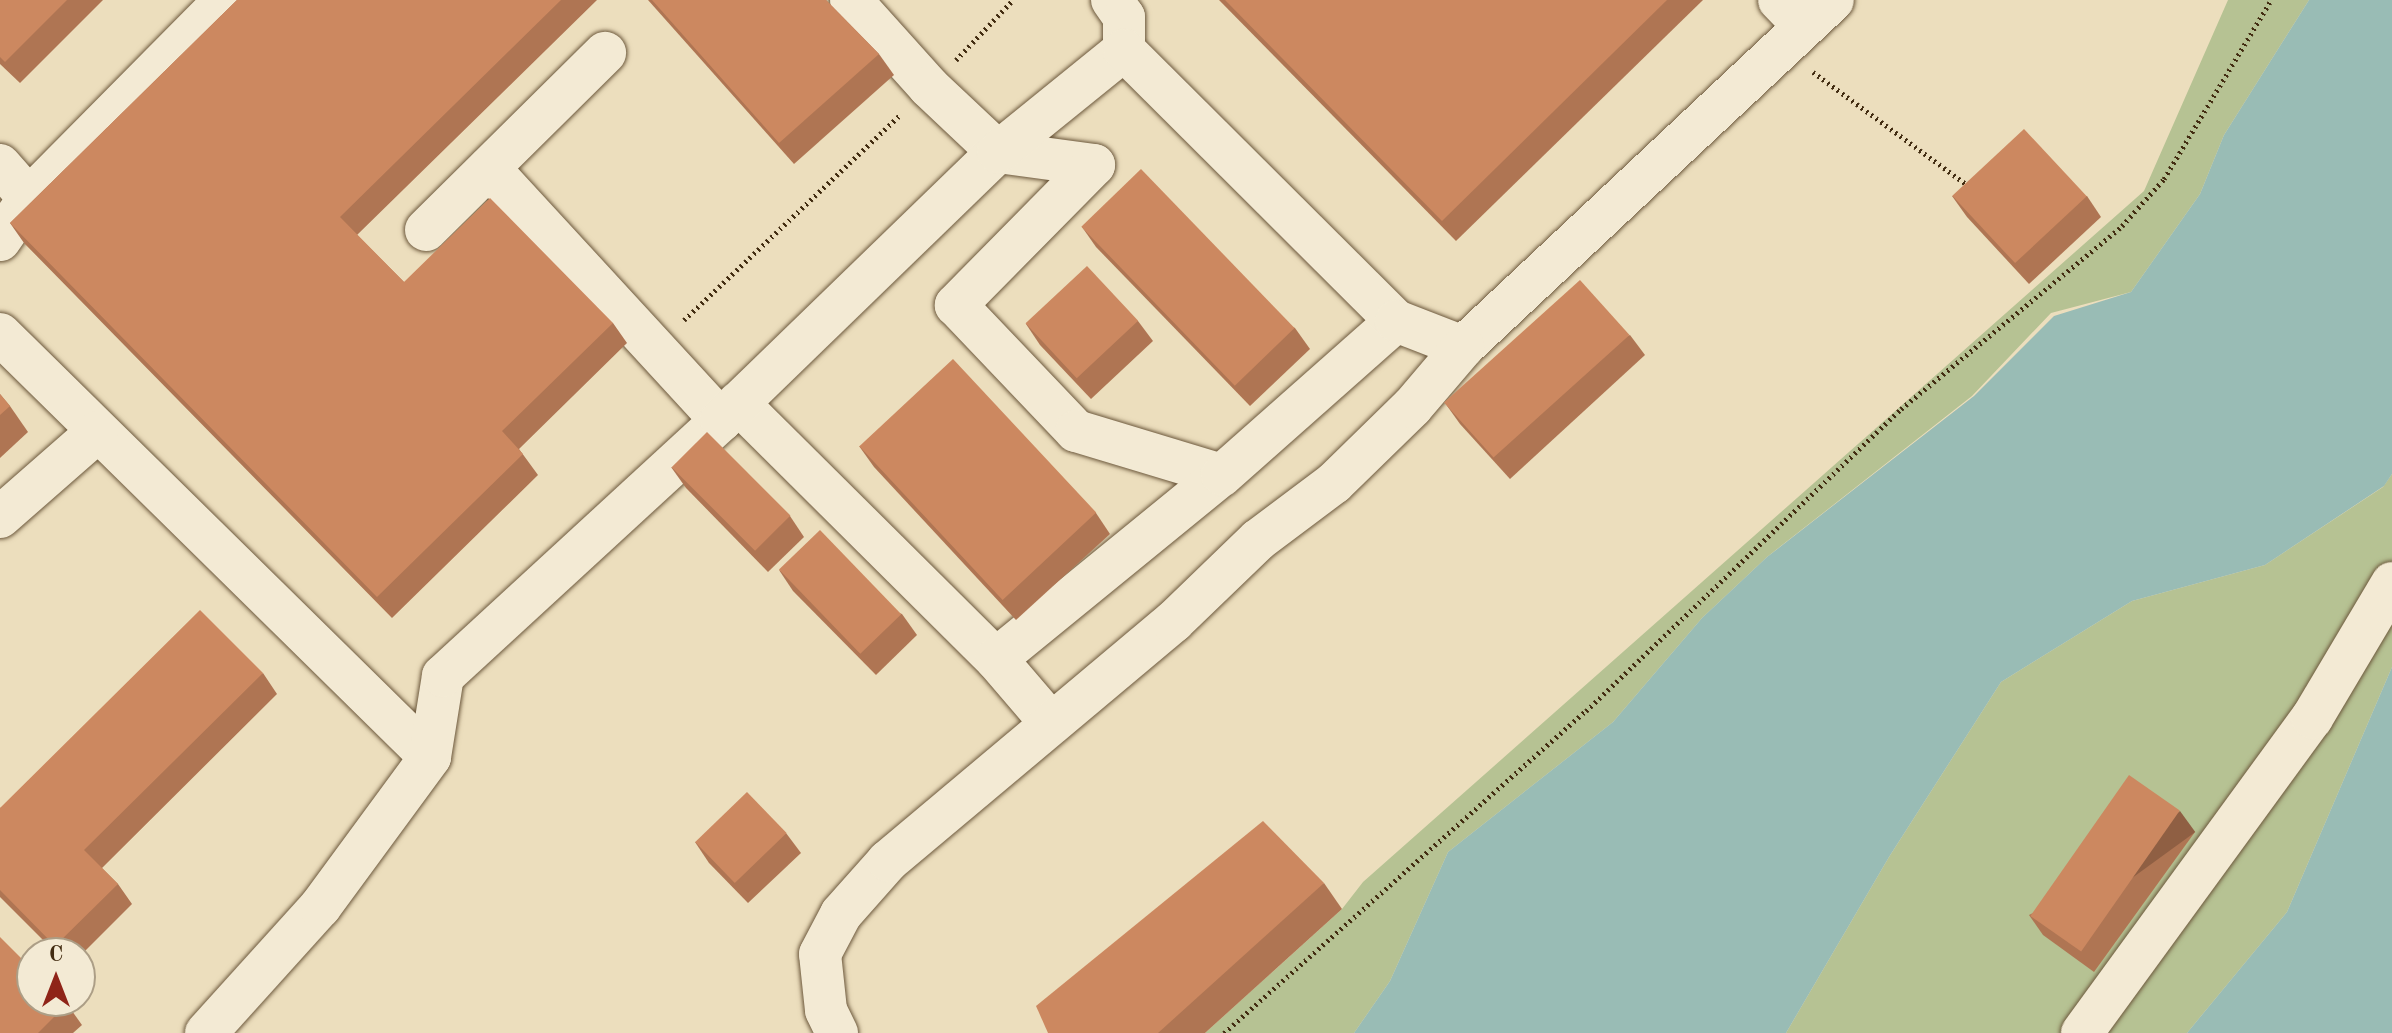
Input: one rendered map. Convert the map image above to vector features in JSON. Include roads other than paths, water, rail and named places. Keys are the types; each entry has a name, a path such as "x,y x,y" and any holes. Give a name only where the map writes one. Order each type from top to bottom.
{"lane":[{"path":"0,240 29,198 225,0"},
{"path":"851,0 929,87 998,152 1094,165 956,305 1076,431 1222,475"},
{"path":"1112,0 1124,17 1124,50 1396,321 1463,347"},
{"path":"837,1033 826,1010 820,954 841,914 888,861 1050,722 1173,622 1258,540 1334,483 1412,407 1463,347 1799,19"},
{"path":"206,1033 320,907 430,757 443,676 730,412 998,152 1124,50"},
{"path":"426,230 605,53"},
{"path":"0,165 29,198"},
{"path":"489,168 655,347 730,412 996,659 1050,722"},
{"path":"996,659 1222,475 1396,321"},
{"path":"0,334 430,757"},
{"path":"0,517 97,432"},
{"path":"2082,1033 2312,718 2392,583"}],"water":[{"path":"2309,0 2392,0 2392,474 2384,486 2265,565 2132,601 2001,682 1889,857 1786,1033 1354,1033 1390,981 1448,852 1613,722 1702,618 1767,557 1974,396 2054,316 2131,292 2200,194 2224,135"},
{"path":"2392,667 2392,1033 2187,1033 2287,912"}]}
